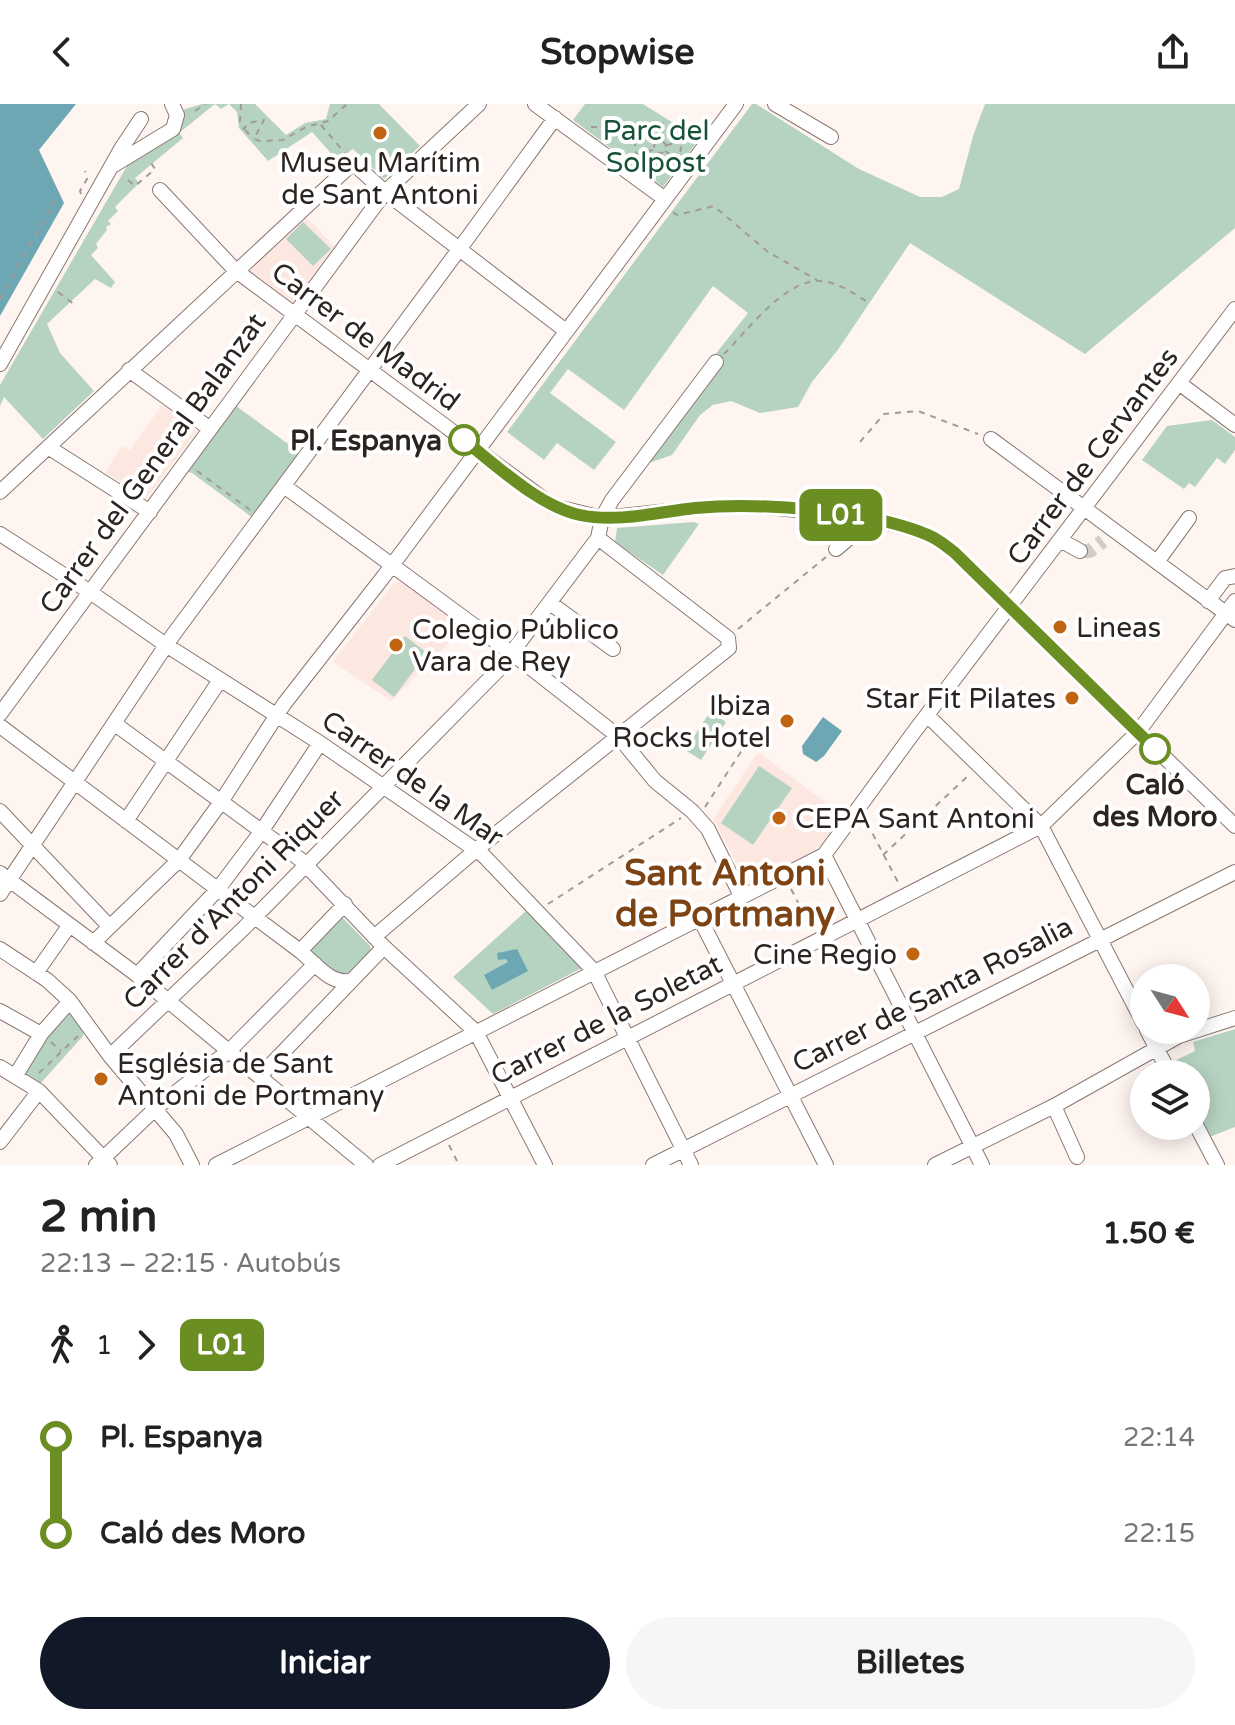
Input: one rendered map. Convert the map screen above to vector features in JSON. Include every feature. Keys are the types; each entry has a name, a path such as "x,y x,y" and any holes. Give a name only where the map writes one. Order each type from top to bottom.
{"street":[{"path":"0,364 141,119 146,104"},
{"path":"141,119 151,133 167,134 176,123 177,115 172,104"},
{"name":"Carrer del General Balanzat","path":"3,710 385,192 479,104"},
{"path":"535,104 664,201"},
{"path":"93,943 179,860 221,802 275,716 392,565 736,104"},
{"path":"775,104 831,137"},
{"path":"0,894 5,877 32,845 166,645 555,118"},
{"path":"111,168 159,135"},
{"path":"0,492 353,163 385,192 566,331"},
{"name":"Carrer de Madrid","path":"160,190 235,270 553,506 602,518 716,506 757,506 877,520 932,537 954,552 1235,826"},
{"name":"Carrer de Cervantes","path":"216,1165 824,855 1235,309"},
{"name":"Carrer d'Antoni Riquer","path":"110,1056 255,918 513,654 598,538 602,518 628,474 716,362"},
{"path":"129,370 209,428"},
{"path":"1179,383 1235,425"},
{"path":"991,439 1084,509 1107,535 1157,562 1208,601 1232,612"},
{"path":"48,447 150,512"},
{"path":"284,486 513,654 619,737 655,781 708,829 741,896"},
{"path":"612,500 629,495"},
{"path":"1157,562 1189,518"},
{"path":"836,549 861,528"},
{"name":"Carrer de la Mar","path":"0,534 477,849 594,971 691,1165"},
{"path":"260,1076 352,980 379,942 477,849 729,648 734,633 598,538"},
{"path":"1060,540 1080,551"},
{"path":"1208,601 1225,578 1235,576"},
{"path":"550,603 613,649"},
{"name":"Carrer de la Soletat","path":"380,1165 1041,826 1138,732 1232,612"},
{"path":"126,821 220,680"},
{"path":"927,715 1041,826 1130,996"},
{"path":"115,724 306,865 379,942 476,1032 545,1165"},
{"path":"0,726 338,981 352,980"},
{"path":"137,975 218,889 261,832 320,743"},
{"path":"0,811 109,926"},
{"path":"824,855 982,1165"},
{"name":"Carrer de Santa Rosalia","path":"653,1165 1235,872"},
{"path":"5,877 137,975 366,1165"},
{"path":"300,951 345,904"},
{"path":"699,917 826,1165"},
{"path":"36,973 69,926"},
{"path":"0,949 58,988 70,1001 110,1056 176,1134 192,1165"},
{"path":"0,1067 39,1091 103,1162 156,1108 230,1050 315,964"},
{"path":"16,1075 70,1001"},
{"path":"0,1011 44,1036"},
{"path":"935,1165 1054,1106 1179,1036 1235,1018"},
{"path":"1154,1044 1163,1060"},
{"path":"0,1142 39,1091"},
{"path":"1054,1106 1077,1157"},
{"path":"1204,1140 1217,1165"}],"path":[{"path":"195,111 206,104"},
{"path":"241,104 240,121 254,139 283,140 306,127 321,125 347,104"},
{"path":"244,129 248,123 264,120 254,139"},
{"path":"582,138 592,125 606,127 621,120 655,144"},
{"path":"658,123 659,141"},
{"path":"658,123 671,127 680,142 676,159 664,168 649,167 637,154 636,142 640,133 649,125 658,123"},
{"path":"321,125 353,163"},
{"path":"654,149 659,141"},
{"path":"659,141 666,145 680,142"},
{"path":"661,154 666,145"},
{"path":"637,154 654,149"},
{"path":"654,149 661,154 664,168"},
{"path":"665,151 676,159"},
{"path":"128,180 135,186 155,169 151,163"},
{"path":"80,191 87,179 85,171"},
{"path":"0,299 59,193"},
{"path":"664,201 677,215 714,206 768,252 818,280 847,289 869,303"},
{"path":"716,362 788,290 818,280"},
{"path":"58,292 75,305"},
{"path":"860,442 884,414 918,411 991,439"},
{"path":"184,462 261,517"},
{"path":"734,633 836,549"},
{"path":"537,911 695,814 746,744"},
{"path":"883,855 980,765"},
{"path":"859,808 905,896"},
{"path":"784,875 818,941"},
{"path":"37,1075 88,1028"},
{"path":"44,1036 62,1052"},
{"path":"443,1133 459,1165"}],"shaded area":[{"path":"306,217 336,248 293,303 248,269"},
{"path":"162,405 197,431 146,499 105,472 122,446 130,450"},
{"name":"Colegio Público Vara de Rey","path":"400,581 463,629 391,701 333,662 393,584"},
{"name":"CEPA Sant Antoni","path":"758,752 845,817 822,847 817,847 812,854 748,884 713,819"}],"green space":[{"path":"215,104 179,133 183,138 135,178 139,183 115,207 118,211 108,221 111,224 96,244 98,248 91,255 115,282 111,288 95,279 47,324 60,353 94,391 43,439 4,397 0,406 0,385 131,159 173,137 182,110"},
{"path":"229,104 255,104 286,135 305,123 326,119 330,104 379,104 420,146 384,179 353,149 337,160 312,132 268,161 239,128 237,112"},
{"name":"Parc del Solpost","path":"585,104 643,104 699,139 663,187 573,120"},
{"path":"752,104 859,169 920,197 942,197 959,189 985,104 1235,104 1235,228 1085,354 910,243 837,351 812,382 798,407 760,413 731,401 713,405 700,415 672,455 646,464 723,363 714,356 748,313 713,286 624,410 568,369 550,393 616,442 594,470 557,443 544,460 507,432"},
{"path":"303,222 331,249 313,266 286,239"},
{"path":"232,403 303,455 253,518 192,473 182,470"},
{"path":"1212,420 1235,437 1235,450 1225,464 1217,458 1195,487 1189,483 1184,489 1142,460 1167,426"},
{"path":"699,524 663,575 615,542 617,528"},
{"path":"405,636 427,653 394,697 372,680"},
{"path":"710,712 726,722 701,760 685,750"},
{"path":"759,766 792,788 753,845 721,823"},
{"path":"527,910 582,968 493,1014 453,977"},
{"path":"340,915 370,946 371,951 349,977 343,978 325,969 306,950"},
{"path":"61,1000 83,1031 83,1036 31,1094 17,1066 38,1027"},
{"path":"1235,1029 1235,1127 1210,1137 1210,1060 1176,1060 1195,1051 1193,1044 1210,1044 1210,1037"}],"water":[{"path":"0,104 76,104 39,150 64,203 0,316"},
{"path":"823,717 842,731 816,762 803,754 802,746"},
{"path":"517,949 528,971 492,990 484,975 508,962 506,959 498,960 497,953"}],"tunnel":[{"path":"1080,551 1090,551 1103,541"}],"bus line":[{"name":"L01","path":"464,440 553,506 579,515 602,518 716,506 757,506 862,517 932,537 954,552 1155,749"}],"place":[{"name":"Museu Marítim de Sant Antoni","path":"380,133"},
{"name":"Pl. Espanya","path":"464,440"},
{"name":"Lineas","path":"1060,627"},
{"name":"Colegio Público Vara de Rey","path":"396,645"},
{"name":"Star Fit Pilates","path":"1072,698"},
{"name":"Ibiza Rocks Hotel","path":"787,721"},
{"name":"Caló des Moro","path":"1155,749"},
{"name":"CEPA Sant Antoni","path":"779,818"},
{"name":"Cine Regio","path":"913,954"},
{"name":"Església de Sant Antoni de Portmany","path":"101,1079"}],"district":[{"name":"Sant Antoni de Portmany","path":"725,892"}]}
